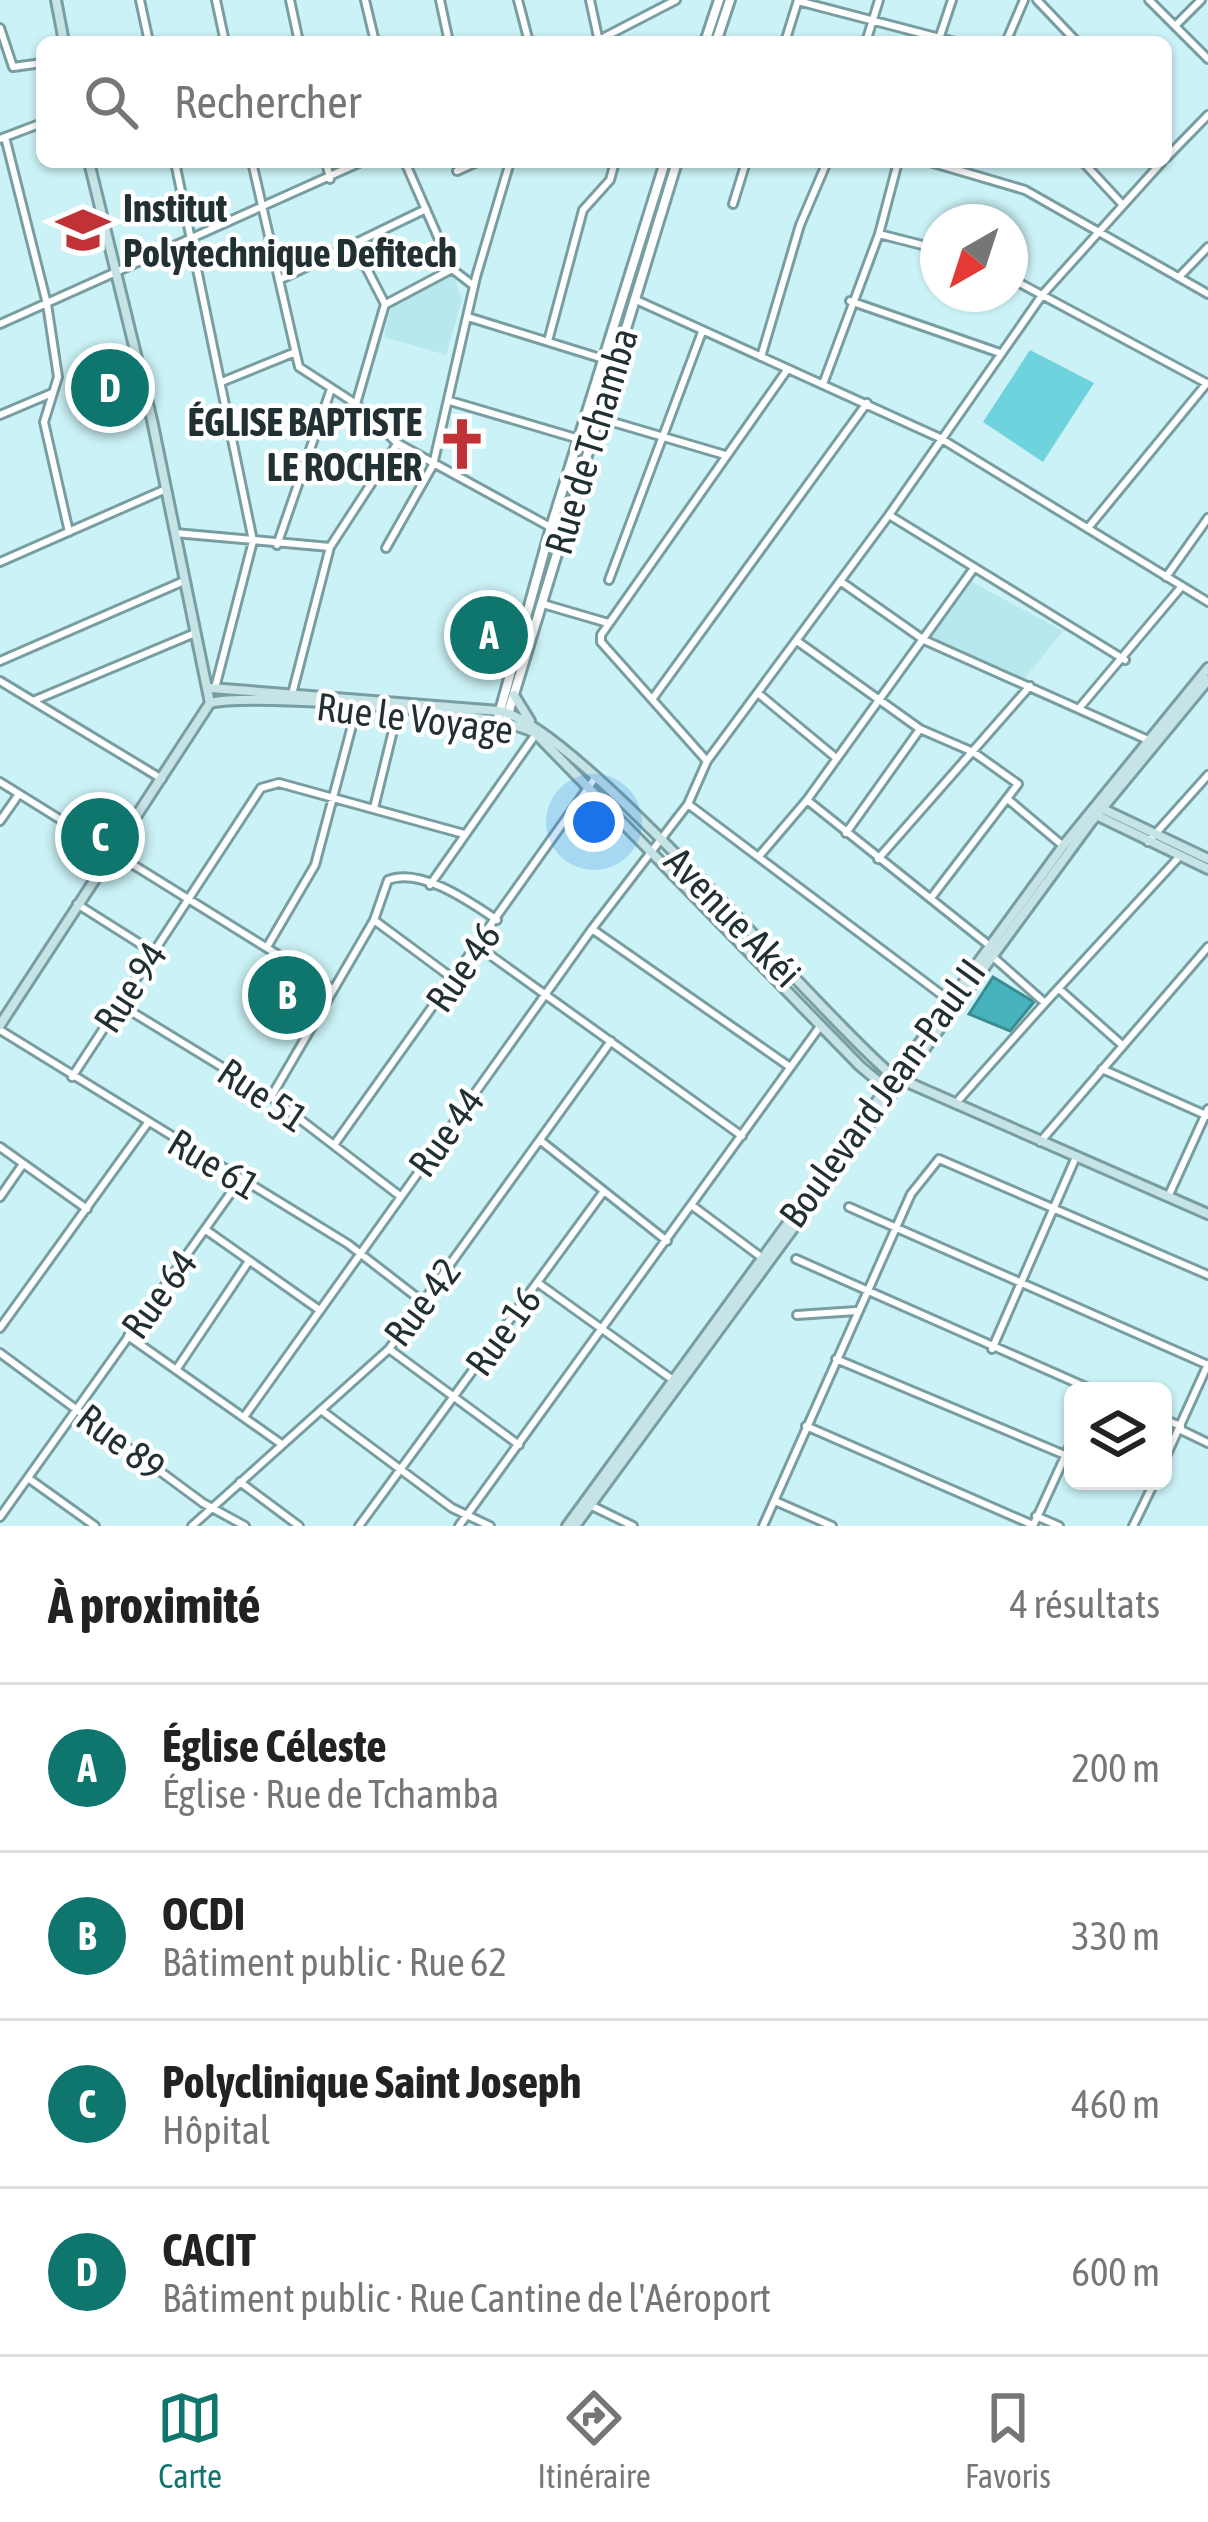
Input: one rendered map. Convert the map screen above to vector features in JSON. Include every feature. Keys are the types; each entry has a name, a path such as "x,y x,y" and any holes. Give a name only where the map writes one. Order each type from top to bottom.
{"main road":[{"path":"56,0 63,36"},
{"path":"0,1028 215,694 196,633 90,168"},
{"name":"Boulevard Jean-Paul II","path":"571,1526 991,951 1148,740 1208,668"},
{"name":"Boulevard Jean-Paul II","path":"571,1526 761,1257 991,951 1063,846 1208,680"},
{"name":"Rue le Voyage","path":"215,694 503,716 537,731 821,1025 895,1081"},
{"path":"514,694 537,731"},
{"path":"358,703 531,722"},
{"name":"Avenue Akéi","path":"592,783 660,842 895,1081 1208,1214"},
{"path":"1096,811 1208,859"},
{"path":"1096,811 1116,823"},
{"path":"1151,838 1208,869"}],"street":[{"path":"140,0 148,36"},
{"path":"216,0 224,36"},
{"path":"290,0 298,36"},
{"path":"365,0 374,36"},
{"path":"440,0 448,36"},
{"path":"518,0 527,36"},
{"path":"590,0 597,36"},
{"path":"607,36 676,0"},
{"path":"707,36 719,0"},
{"path":"718,36 730,0"},
{"path":"787,36 798,0 926,36"},
{"path":"868,36 879,0"},
{"path":"940,36 952,0"},
{"path":"1009,36 1024,0"},
{"path":"1037,0 1071,36"},
{"path":"1149,0 1208,59"},
{"path":"1175,26 1201,0"},
{"path":"1,33 13,67 36,64"},
{"name":"Rue 44","path":"1172,151 1208,115"},
{"path":"36,125 3,138 47,304 58,377 44,422 69,532"},
{"path":"1172,143 1176,147"},
{"path":"177,168 224,380 253,541 215,694"},
{"path":"253,168 299,367 356,404 397,443 563,534"},
{"path":"327,168 330,179"},
{"path":"0,324 112,270 350,168"},
{"path":"408,168 452,268 474,286"},
{"path":"457,172 465,168"},
{"path":"386,548 433,465 474,286 508,168"},
{"path":"548,341 584,210 610,180 613,168"},
{"name":"Rue de Tchamba","path":"503,716 543,604 598,418 608,360 663,168"},
{"name":"Rue de Tchamba","path":"503,716 550,527 634,299 675,168"},
{"path":"733,204 744,168"},
{"path":"760,359 800,225 824,168"},
{"path":"823,384 850,301 879,234 896,168"},
{"path":"953,168 1025,190 1208,294"},
{"path":"969,172 970,168"},
{"path":"1089,168 1121,203"},
{"name":"Rue 44","path":"244,1417 592,928 688,803 707,761 889,515 1043,294 1156,168"},
{"path":"279,280 426,209"},
{"path":"879,234 920,244"},
{"path":"354,244 385,304 356,404"},
{"path":"1179,277 1208,247"},
{"path":"385,304 452,268"},
{"path":"1028,287 1208,383 1088,528"},
{"path":"634,299 940,439 1208,602"},
{"path":"850,301 1000,353"},
{"path":"467,316 608,360"},
{"path":"609,580 702,332"},
{"path":"224,380 293,353"},
{"path":"707,761 601,642 608,623 787,370"},
{"path":"277,545 331,389"},
{"path":"0,415 53,392"},
{"path":"450,401 579,439"},
{"path":"652,698 868,403"},
{"path":"598,418 725,455"},
{"path":"291,700 330,548 397,443"},
{"path":"0,562 166,488"},
{"path":"889,515 1125,660"},
{"path":"1166,577 1208,518"},
{"path":"175,533 330,548"},
{"path":"760,855 807,800 974,568"},
{"path":"0,661 185,580"},
{"path":"841,581 924,640 1081,706 1148,740"},
{"path":"1081,706 1125,660 1182,586"},
{"path":"543,604 608,623"},
{"path":"34,701 196,633"},
{"path":"797,641 920,729 973,752 1017,781 1010,801 931,898"},
{"path":"0,681 161,778"},
{"path":"878,860 1030,686"},
{"path":"759,694 835,757"},
{"path":"267,947 315,865 358,703"},
{"path":"374,808 398,710"},
{"path":"847,833 920,729"},
{"path":"430,885 537,731"},
{"path":"1151,838 1208,775"},
{"path":"0,782 333,988"},
{"name":"Rue 46","path":"334,1145 592,783"},
{"name":"Rue 94","path":"72,1077 261,788 279,784 335,797"},
{"path":"0,821 19,794"},
{"path":"335,797 464,834"},
{"path":"807,800 931,898 1045,1003"},
{"path":"1010,801 1063,846"},
{"path":"688,803 950,1001"},
{"path":"953,1106 1180,856"},
{"path":"271,1097 374,920 385,884 398,877 430,885 497,920"},
{"path":"77,904 153,952"},
{"path":"374,920 455,980"},
{"path":"592,928 791,1068"},
{"path":"1040,1142 1208,946"},
{"path":"479,947 742,1136"},
{"path":"1059,989 1120,1044"},
{"name":"Rue 51","path":"119,1004 271,1097 400,1196"},
{"path":"459,1526 694,1207 821,1025"},
{"name":"Rue 61","path":"0,1028 359,1254 423,1302"},
{"name":"Rue 42","path":"192,1526 389,1349 611,1041"},
{"path":"1102,1069 1207,1113 1168,1197"},
{"path":"0,1328 147,1124"},
{"path":"541,1141 667,1241"},
{"path":"0,1147 86,1209"},
{"path":"992,1349 1076,1157"},
{"path":"763,1526 894,1229 911,1194 939,1159 1208,1275"},
{"path":"0,1198 23,1164"},
{"name":"Rue 64","path":"0,1517 240,1180"},
{"name":"Rue 16","path":"359,1526 604,1192"},
{"path":"694,1207 761,1257"},
{"path":"849,1208 1208,1365 1172,1444"},
{"path":"206,1230 318,1310"},
{"path":"796,1259 1073,1382"},
{"path":"176,1370 249,1261"},
{"path":"538,1283 673,1381"},
{"path":"797,1315 856,1311"},
{"path":"128,1336 280,1443"},
{"path":"389,1349 519,1445"},
{"name":"Rue 89","path":"0,1353 213,1508 245,1526"},
{"path":"835,1359 1064,1455"},
{"path":"320,1410 400,1469 490,1526"},
{"path":"1172,1424 1208,1443"},
{"path":"806,1426 1034,1522 1059,1526"},
{"path":"1034,1522 1064,1457"},
{"path":"28,1478 95,1526"},
{"path":"240,1482 299,1526"},
{"path":"1133,1526 1151,1490"},
{"path":"775,1501 832,1526"},
{"path":"590,1505 633,1526"}],"shaded area":[{"path":"451,270 462,300 446,355 384,337 392,302"},
{"path":"1030,350 1094,383 1043,462 983,422"},
{"path":"972,582 1063,631 1023,680 931,638"},
{"path":"993,977 1034,1002 1010,1031 969,1014"}],"place":[{"name":"Institut Polytechnique Defitech","path":"83,230"},
{"name":"CACIT","path":"110,388"},
{"name":"ÉGLISE BAPTISTE LE ROCHER","path":"462,444"},
{"name":"Église Céleste","path":"489,635"},
{"name":"Polyclinique Saint Joseph","path":"100,837"},
{"name":"OCDI","path":"287,995"}]}
